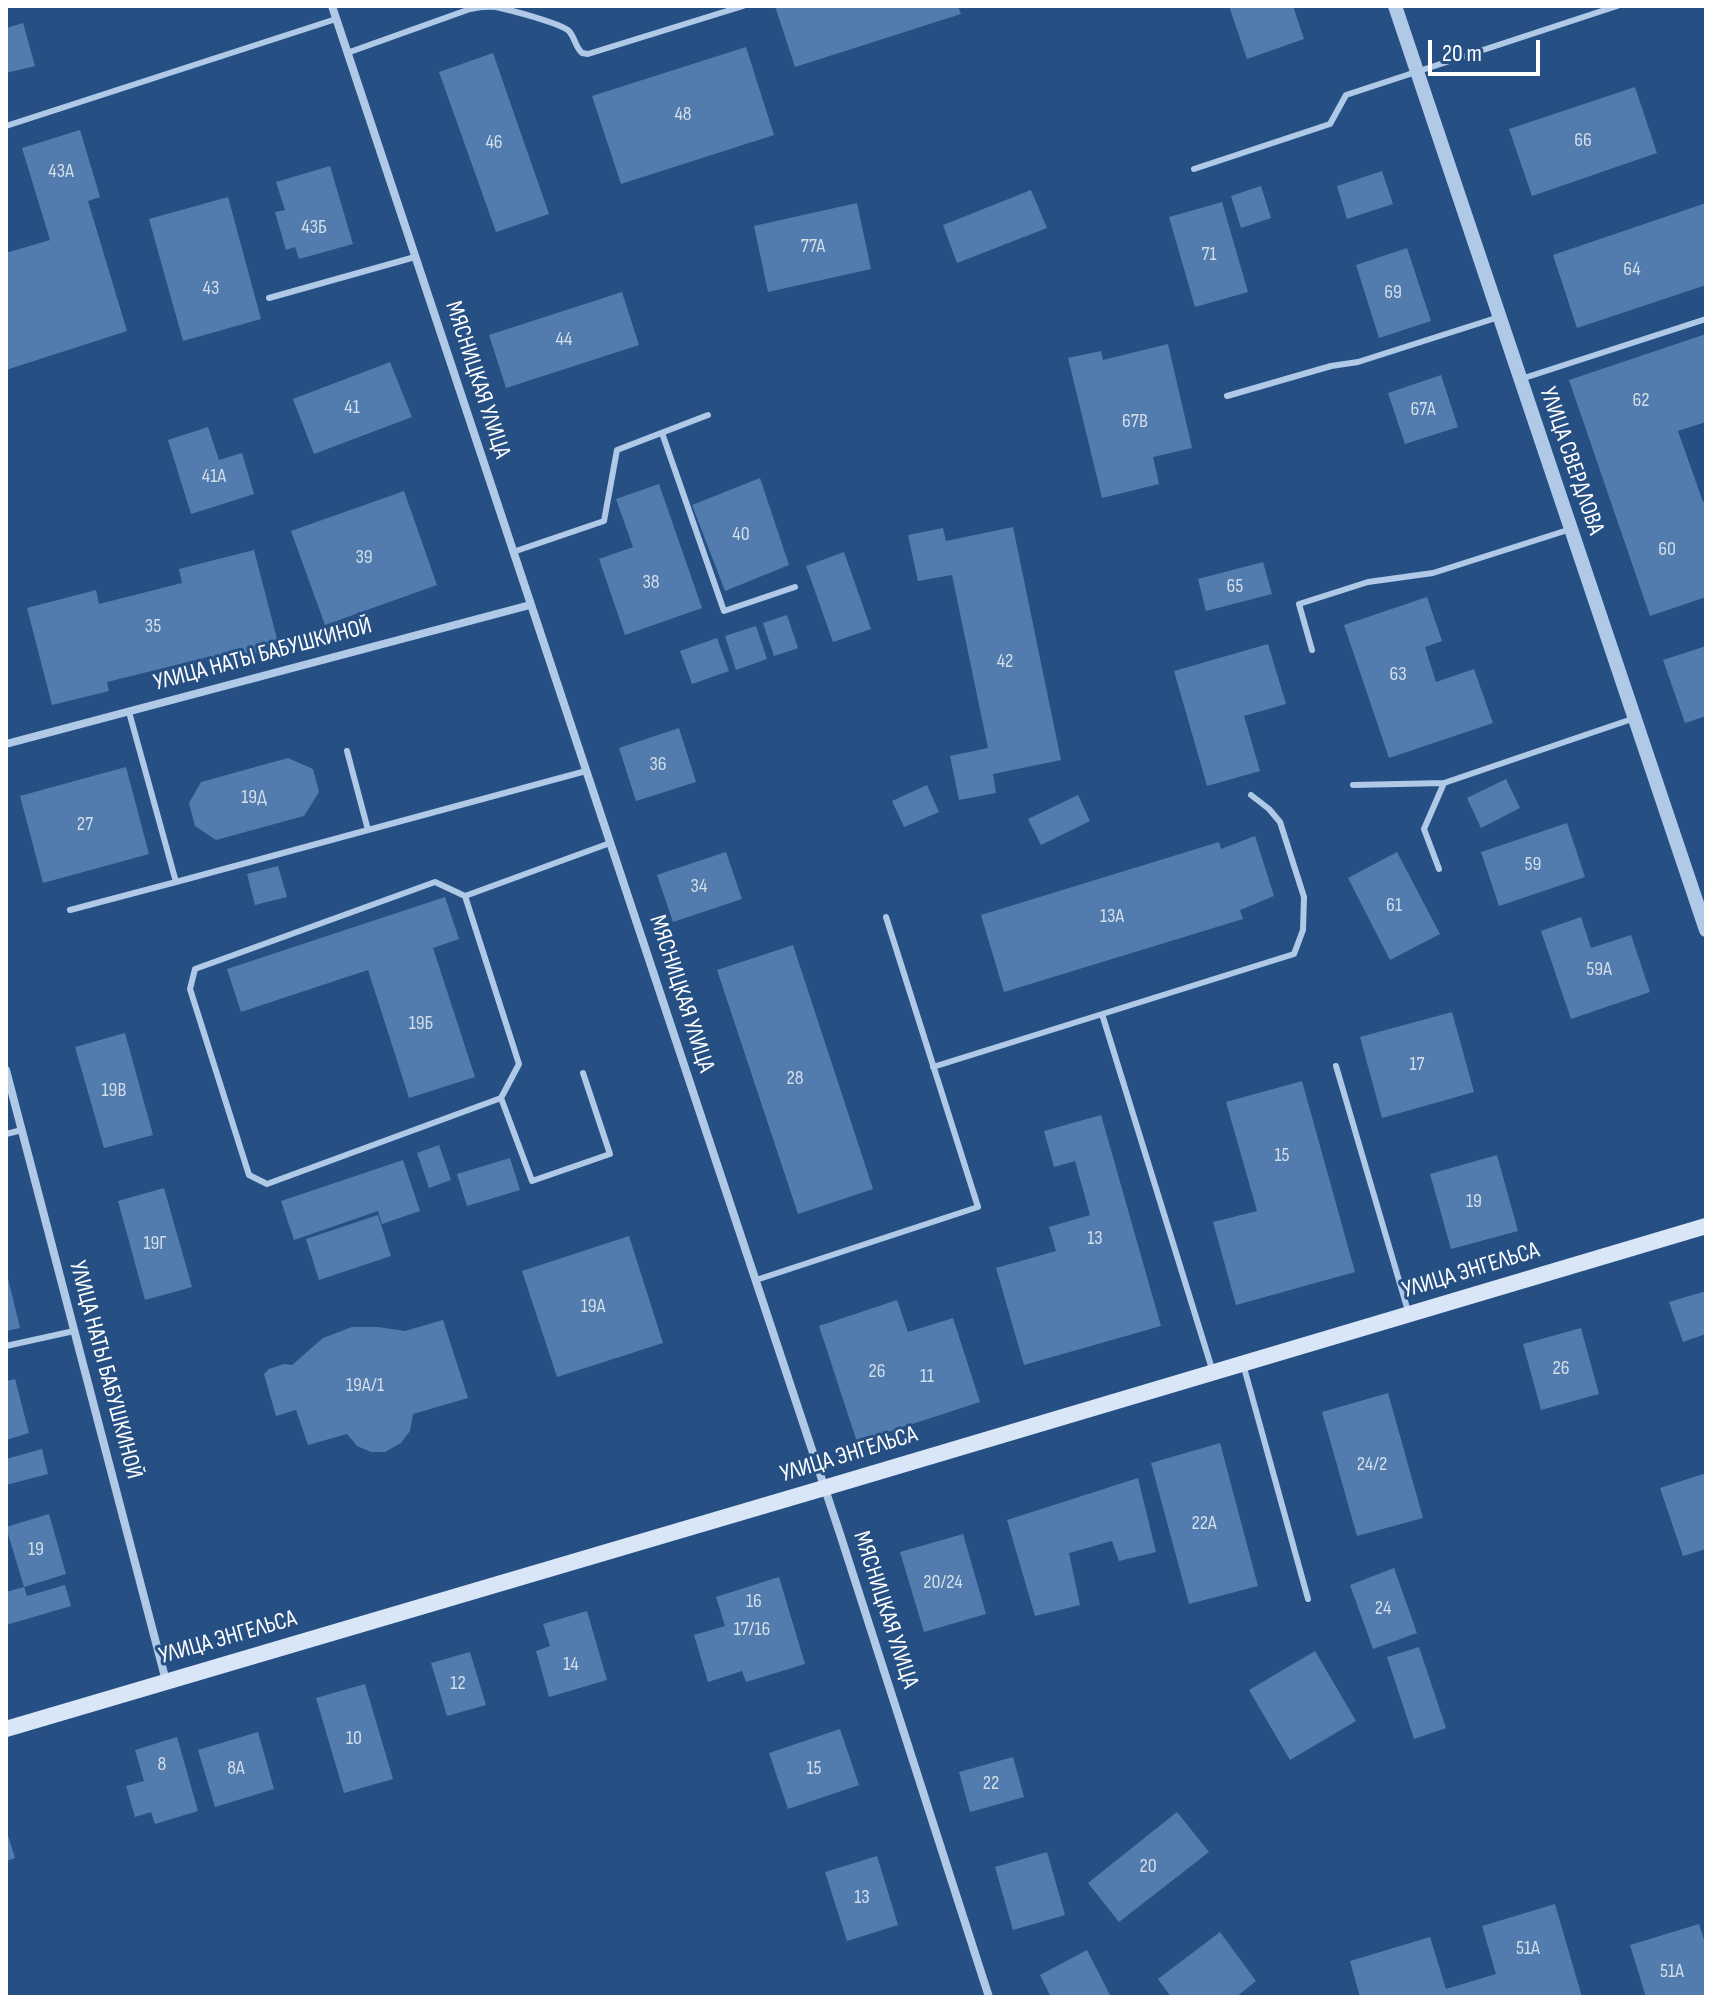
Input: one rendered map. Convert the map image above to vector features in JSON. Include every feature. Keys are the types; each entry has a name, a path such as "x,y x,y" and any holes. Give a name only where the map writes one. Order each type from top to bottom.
{"main road":[{"name":"УЛИЦА ЭНГЕЛЬСА","path":"6,1729 1706,1226"}],"street":[{"name":"МЯСНИЦКАЯ УЛИЦА","path":"332,6 756,1280 989,1997"},
{"name":"УЛИЦА СВЕРДЛОВА","path":"1395,6 1706,930"},
{"name":"УЛИЦА НАТЫ БАБУШКИНОЙ","path":"6,743 530,605"},
{"name":"УЛИЦА НАТЫ БАБУШКИНОЙ","path":"6,1070 166,1681"}],"lane":[{"path":"347,53 483,7 561,26 575,39 577,48 588,54 743,6"},
{"path":"1194,169 1330,124 1346,95 1617,6"},
{"path":"6,126 336,19"},
{"path":"269,298 415,257"},
{"path":"1227,396 1331,366 1358,362 1499,317"},
{"path":"1521,379 1706,319"},
{"path":"513,552 604,521 617,450 708,415"},
{"path":"662,433 724,611 795,587"},
{"path":"1312,650 1299,604 1368,582 1433,573 1571,529"},
{"path":"129,712 176,882"},
{"path":"1353,785 1444,783 1635,718"},
{"path":"347,751 368,830"},
{"path":"70,910 586,771"},
{"path":"1439,869 1424,829 1444,783"},
{"path":"933,1067 1294,954 1303,930 1304,897 1280,822 1251,795"},
{"path":"465,896 519,1064 501,1098 267,1184 249,1175 190,989 195,969 435,882 465,896 610,843"},
{"path":"756,1280 978,1207 886,917"},
{"path":"1102,1014 1213,1373"},
{"path":"1336,1066 1409,1314"},
{"path":"501,1098 532,1181 610,1154 583,1073"},
{"path":"6,1134 22,1130"},
{"path":"6,1346 74,1331"},
{"path":"1243,1364 1308,1599"}],"building":[{"path":"775,6 958,6 961,14 795,67"},
{"path":"1229,6 1293,6 1304,39 1247,59"},
{"path":"23,23 35,66 6,73 6,28"},
{"path":"746,47 774,135 621,184 592,96"},
{"path":"493,53 549,214 496,232 439,72"},
{"path":"1635,87 1657,153 1532,196 1509,129"},
{"path":"80,130 100,197 88,201 127,331 6,370 6,253 50,240 22,148"},
{"path":"330,166 353,244 299,259 295,247 286,250 275,212 285,210 276,182"},
{"path":"1382,171 1393,204 1347,219 1337,186"},
{"path":"1261,186 1271,218 1241,228 1231,196"},
{"path":"1031,190 1047,228 957,263 943,225"},
{"path":"228,197 261,319 183,341 149,219"},
{"path":"1222,202 1248,292 1195,307 1169,217"},
{"path":"857,203 871,269 768,292 754,226"},
{"path":"1706,203 1706,285 1577,328 1553,255"},
{"path":"1407,248 1431,321 1379,338 1356,265"},
{"path":"622,292 639,345 506,388 489,335"},
{"path":"1706,334 1706,422 1678,431 1703,502 1706,501 1706,597 1650,616 1569,380"},
{"path":"1168,344 1192,448 1153,457 1159,484 1102,498 1068,358 1101,351 1103,360"},
{"path":"390,362 412,417 314,454 293,399"},
{"path":"1441,375 1458,427 1405,444 1388,393"},
{"path":"208,427 219,460 242,453 254,494 191,514 168,440"},
{"path":"760,478 789,565 725,591 692,505"},
{"path":"659,484 702,608 625,635 599,559 633,547 616,499"},
{"path":"404,491 437,585 325,625 291,531"},
{"path":"1013,527 1061,760 993,774 996,793 959,800 950,756 988,748 952,575 918,581 908,535 943,528 946,541"},
{"path":"254,550 279,647 214,664 212,656 107,682 109,691 52,705 27,608 96,590 99,604 182,583 179,569"},
{"path":"844,552 871,629 833,642 806,566"},
{"path":"1263,562 1272,594 1206,611 1198,579"},
{"path":"1427,597 1442,641 1425,647 1436,682 1474,669 1493,723 1389,758 1344,625"},
{"path":"787,615 798,648 774,656 763,623"},
{"path":"756,626 767,659 736,670 725,636"},
{"path":"717,638 729,671 692,684 680,651"},
{"path":"1268,644 1286,704 1244,716 1260,771 1207,786 1174,671"},
{"path":"1706,646 1706,716 1685,723 1663,660"},
{"path":"679,728 696,782 636,801 619,748"},
{"path":"288,758 313,769 319,792 304,816 216,840 195,826 189,803 201,782"},
{"path":"126,767 149,854 43,883 20,796"},
{"path":"1506,779 1520,808 1481,828 1467,798"},
{"path":"927,785 939,812 904,827 892,801"},
{"path":"1078,795 1090,821 1041,845 1028,819"},
{"path":"1567,823 1585,877 1499,906 1481,852"},
{"path":"1255,836 1274,896 1240,910 1243,919 1004,992 981,915 1219,842 1221,849"},
{"path":"726,852 742,899 673,922 657,875"},
{"path":"1397,852 1440,934 1390,960 1348,878"},
{"path":"278,866 287,897 255,905 247,874"},
{"path":"445,897 459,939 433,948 475,1077 409,1098 368,970 241,1012 227,969"},
{"path":"1581,917 1591,948 1631,935 1650,992 1571,1019 1541,931"},
{"path":"793,945 873,1189 798,1214 717,970"},
{"path":"1452,1012 1474,1092 1382,1118 1360,1037"},
{"path":"125,1033 153,1135 104,1148 75,1047"},
{"path":"1302,1081 1355,1272 1236,1305 1213,1222 1257,1211 1226,1102"},
{"path":"1101,1115 1161,1326 1024,1365 996,1268 1056,1251 1049,1227 1090,1215 1075,1161 1054,1167 1044,1131"},
{"path":"439,1145 451,1180 429,1188 417,1153"},
{"path":"1497,1155 1518,1231 1451,1249 1430,1174"},
{"path":"510,1158 520,1190 467,1206 457,1174"},
{"path":"403,1160 420,1211 382,1224 378,1211 294,1240 281,1201"},
{"path":"164,1188 192,1287 145,1300 118,1201"},
{"path":"378,1215 391,1256 319,1280 306,1239"},
{"path":"629,1236 663,1343 557,1377 522,1271"},
{"path":"6,1275 20,1328 6,1331"},
{"path":"1706,1291 1706,1334 1683,1342 1669,1302"},
{"path":"897,1300 908,1332 953,1318 980,1402 857,1442 819,1326"},
{"path":"443,1320 468,1398 413,1414 410,1431 401,1443 385,1452 371,1452 357,1446 347,1434 308,1445 296,1410 276,1416 264,1374 269,1369 292,1365 323,1338 352,1327 405,1331"},
{"path":"1581,1328 1599,1394 1541,1410 1523,1344"},
{"path":"15,1379 29,1433 6,1440 6,1381"},
{"path":"1388,1393 1423,1518 1357,1536 1322,1412"},
{"path":"1220,1443 1258,1586 1189,1604 1151,1463"},
{"path":"42,1449 48,1474 6,1485 6,1459"},
{"path":"1706,1473 1706,1549 1683,1556 1660,1488"},
{"path":"1138,1478 1156,1552 1119,1561 1112,1541 1069,1553 1080,1605 1035,1616 1007,1520"},
{"path":"49,1514 66,1574 24,1587 6,1527"},
{"path":"963,1534 986,1614 924,1632 900,1552"},
{"path":"1394,1568 1417,1633 1373,1649 1350,1585"},
{"path":"779,1577 805,1664 746,1682 742,1671 708,1682 694,1635 725,1626 716,1597"},
{"path":"65,1585 71,1606 6,1625 6,1592 24,1587 27,1596"},
{"path":"587,1611 607,1680 549,1697 536,1651 550,1646 543,1624"},
{"path":"1419,1647 1446,1728 1414,1739 1387,1657"},
{"path":"1315,1651 1356,1721 1290,1760 1249,1690"},
{"path":"470,1652 486,1705 447,1716 431,1663"},
{"path":"365,1684 393,1779 344,1793 316,1698"},
{"path":"840,1729 859,1785 788,1809 769,1753"},
{"path":"258,1732 274,1789 215,1807 198,1750"},
{"path":"177,1737 198,1811 155,1824 151,1812 135,1817 126,1786 144,1781 135,1750"},
{"path":"1013,1757 1024,1797 970,1812 959,1772"},
{"path":"1177,1812 1209,1852 1119,1922 1088,1883"},
{"path":"6,1833 15,1858 6,1861"},
{"path":"1047,1852 1065,1915 1013,1930 995,1867"},
{"path":"877,1856 898,1925 847,1941 825,1872"},
{"path":"1555,1904 1582,1997 1360,1997 1350,1961 1430,1937 1446,1989 1496,1974 1482,1926"},
{"path":"1699,1924 1706,1946 1706,1997 1646,1997 1630,1945"},
{"path":"1220,1932 1256,1981 1236,1997 1171,1997 1158,1979"},
{"path":"1087,1950 1110,1995 1051,1997 1040,1975"}]}
